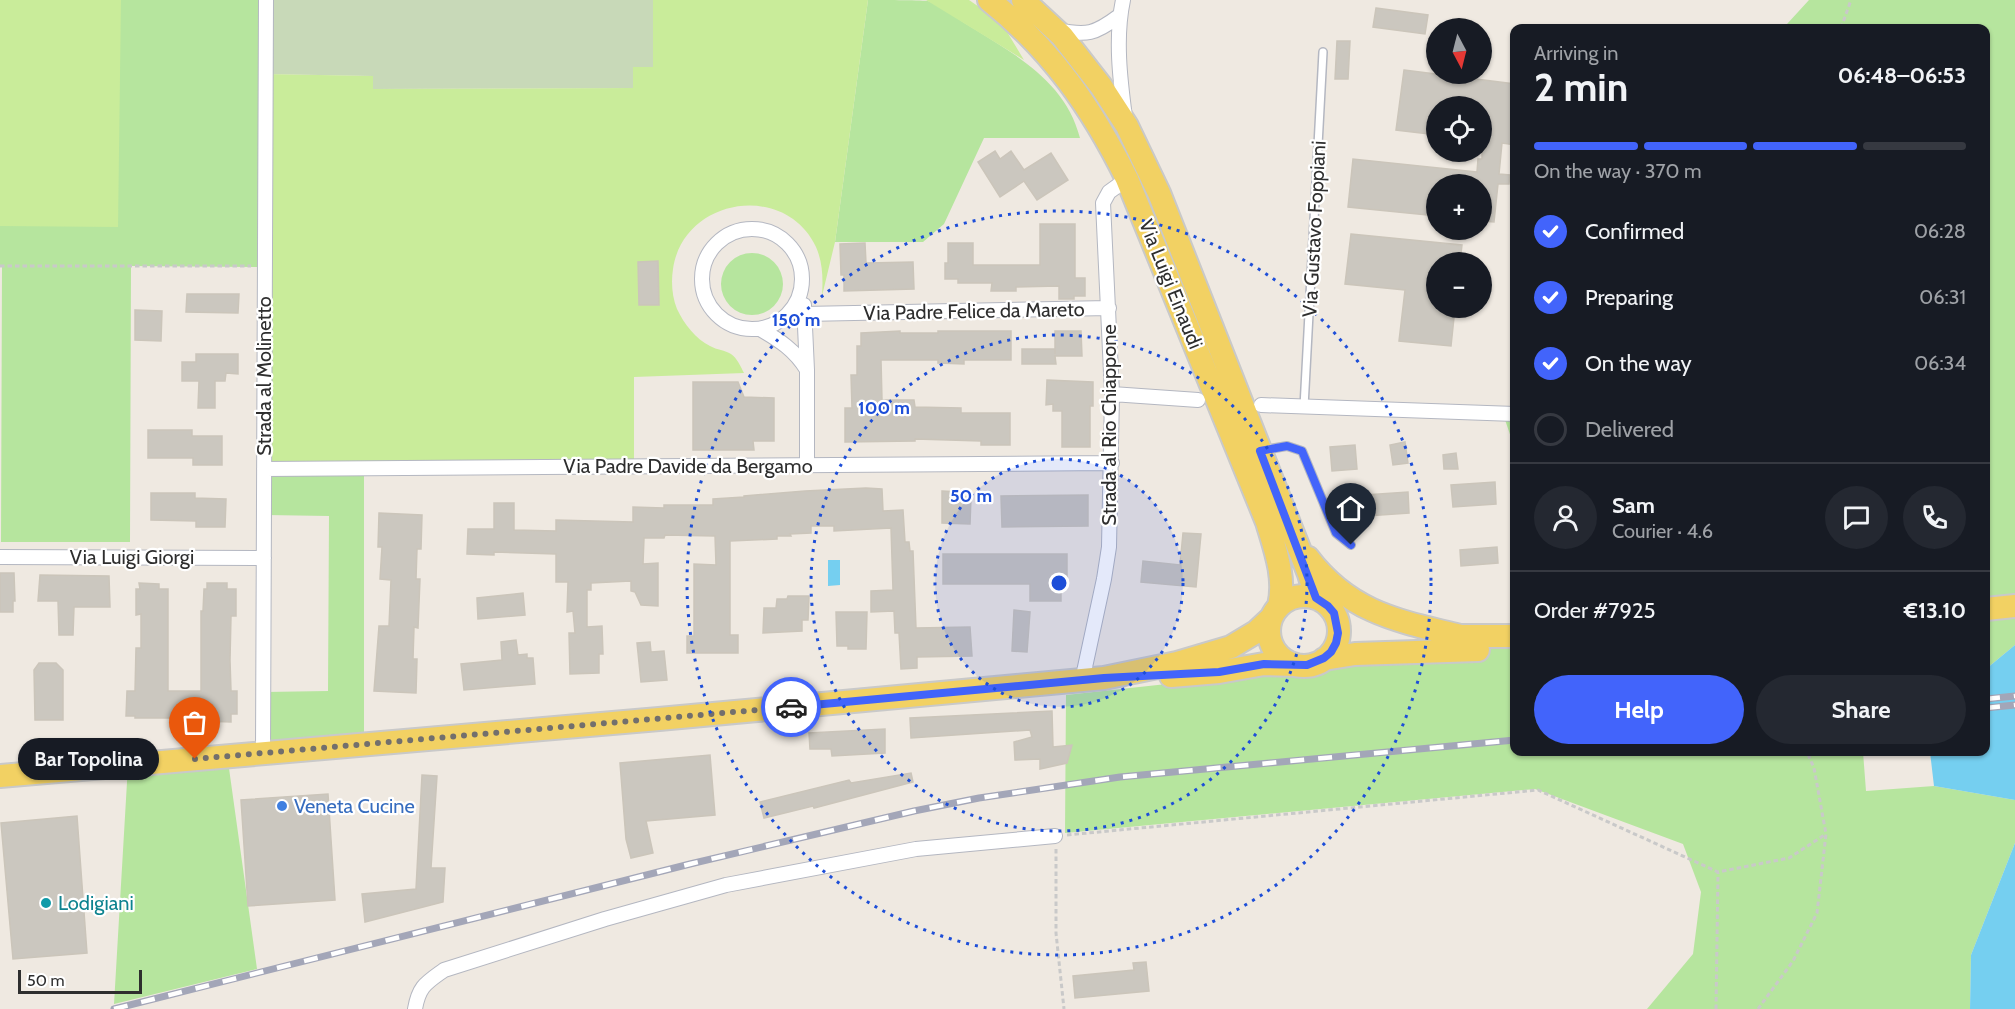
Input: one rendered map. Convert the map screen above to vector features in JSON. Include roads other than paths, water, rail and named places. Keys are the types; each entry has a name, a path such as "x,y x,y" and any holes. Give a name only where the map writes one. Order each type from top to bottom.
{"main road":[{"name":"Via Luigi Einaudi","path":"989,0 1016,21 1070,82 1107,139 1127,178 1267,522 1277,555 1282,595 1275,612"},
{"name":"Via Luigi Einaudi","path":"1023,0 1056,29 1101,86 1127,126 1159,193 1297,546 1322,602"},
{"path":"1297,546 1323,577 1374,612 1409,625 1461,636"},
{"path":"1093,679 1177,663 1230,647 1256,632 1287,600 1296,597 1306,596 1374,624 1395,629 1461,636 1510,636"},
{"path":"1322,602 1334,613 1338,633 1336,643 1324,658"},
{"path":"1990,609 2015,606"},
{"path":"1275,612 1269,633 1274,648 1284,659 1298,664"},
{"path":"0,776 1093,679 1219,672 1264,664 1307,665 1324,658 1355,654 1510,648"}],"street":[{"name":"Strada al Molinetto","path":"263,752 266,0"},
{"path":"1123,0 1119,16 1121,86 1127,126"},
{"path":"1056,29 1088,33 1101,30 1119,16"},
{"name":"Strada al Rio Chiappone","path":"1093,679 1109,547 1112,463 1112,394 1103,203 1109,192 1127,178"},
{"path":"802,290 797,304 787,316 774,325 760,329 743,329 727,323 713,312 705,297 702,280 704,264 712,248 724,237 740,230 757,229 774,233 788,243 798,256 803,273 807,370 807,465"},
{"name":"Via Padre Felice da Mareto","path":"804,314 1108,308"},
{"path":"760,329 782,341 807,370"},
{"path":"1112,394 1198,400"},
{"path":"1261,405 1510,414"},
{"name":"Via Padre Davide da Bergamo","path":"264,469 1112,463"},
{"name":"Via Luigi Giorgi","path":"0,557 264,558"},
{"path":"415,1009 417,996 424,984 444,970 605,919 726,885 916,849 1055,836"}],"lane":[{"name":"Via Gustavo Foppiani","path":"1304,407 1323,52"},
{"path":"1260,451 1287,446 1302,451 1336,533 1351,545"}],"water":[{"path":"828,560 840,560 840,585 828,586"},
{"path":"2015,645 2015,800 1934,786 1930,756 1990,756 1990,666"},
{"path":"2015,843 2015,1009 1970,1009 1971,955"}],"railway":[{"path":"1990,699 2015,696"},
{"path":"1990,708 2015,705"},
{"path":"114,1009 690,864 979,798 1120,777 1510,740"}],"place":[{"name":"Bar Topolina","path":"195,759"},
{"name":"Veneta Cucine","path":"282,806"},
{"name":"Lodigiani","path":"46,903"}]}
